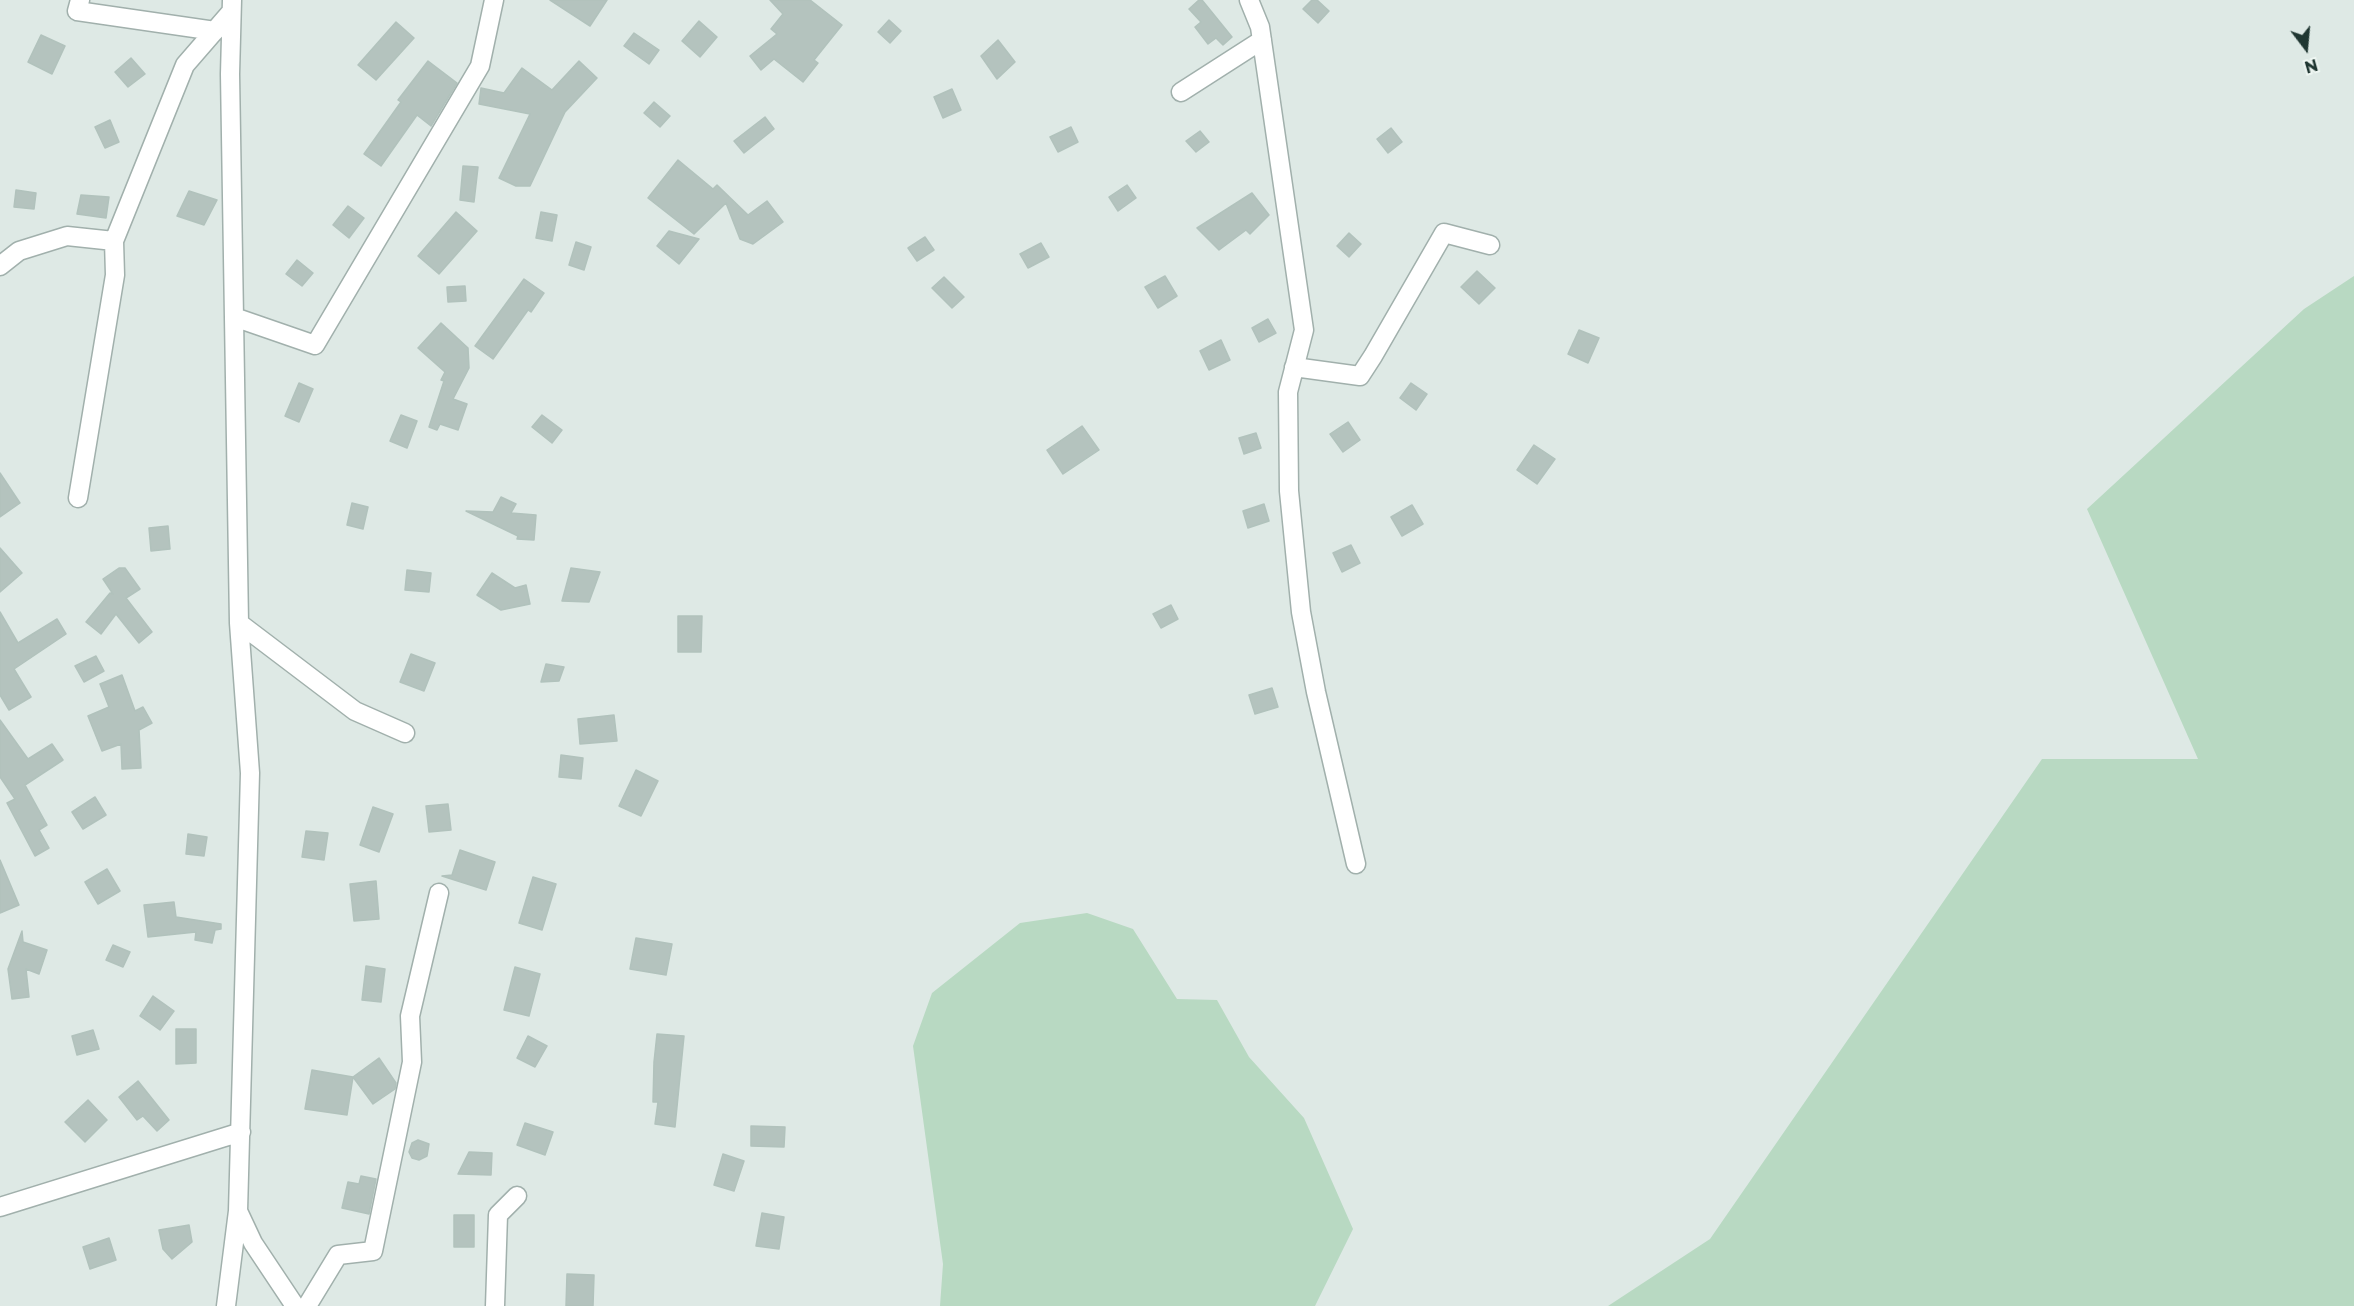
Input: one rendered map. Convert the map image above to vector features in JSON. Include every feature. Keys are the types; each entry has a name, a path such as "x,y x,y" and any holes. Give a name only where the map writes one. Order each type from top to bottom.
{"street":[{"path":"80,0 77,10 215,31"},
{"path":"234,317 315,345 480,66 494,0"},
{"path":"1249,0 1260,27 1304,330 1288,392 1289,491 1301,612 1316,692 1356,864"},
{"path":"78,498 115,275 114,241 185,65 215,31 232,6"},
{"path":"226,1306 238,1211 250,773 239,623 230,74 232,6"},
{"path":"1181,92 1262,40"},
{"path":"1294,367 1360,375 1444,233 1490,245"},
{"path":"0,266 19,251 67,236 114,241"},
{"path":"239,623 356,711 405,733"},
{"path":"307,1306 338,1255 373,1251 412,1062 410,1016 439,893"},
{"path":"0,1207 241,1132"},
{"path":"495,1306 498,1215 517,1196"},
{"path":"238,1211 253,1243 296,1306"}],"green space":[{"path":"2354,276 2354,1306 1608,1306 1710,1239 2042,759 2198,759 2087,509 2304,309"},
{"path":"1087,913 1133,929 1177,999 1217,1000 1249,1057 1304,1118 1353,1229 1315,1306 940,1306 943,1264 913,1046 932,993 1020,923"}],"building":[{"path":"550,0 607,0 590,26"},
{"path":"770,0 810,0 842,25 814,60 818,63 803,82 774,59 761,70 750,56 777,34 771,29 783,14"},
{"path":"1202,0 1232,37 1223,45 1216,38 1208,44 1195,27 1201,22 1189,9"},
{"path":"1312,0 1317,0 1329,11 1318,23 1303,9"},
{"path":"889,20 901,31 890,43 878,32"},
{"path":"699,21 717,37 700,57 682,41"},
{"path":"396,22 414,38 376,80 358,65"},
{"path":"634,33 659,50 649,64 624,46"},
{"path":"41,35 65,46 52,74 28,62"},
{"path":"998,40 1015,62 997,79 981,56"},
{"path":"131,58 145,74 128,87 115,72"},
{"path":"428,61 457,83 431,126 417,115 381,166 364,154 401,102 398,100"},
{"path":"579,61 597,78 565,112 530,186 516,186 499,178 530,114 479,104 481,88 504,93 522,68 552,90"},
{"path":"952,89 961,110 943,118 934,97"},
{"path":"654,102 670,116 660,127 644,113"},
{"path":"765,117 774,129 744,153 734,141"},
{"path":"110,120 119,142 105,148 95,127"},
{"path":"1071,127 1078,142 1058,152 1050,137"},
{"path":"1391,128 1402,142 1388,153 1377,139"},
{"path":"1200,131 1209,142 1196,152 1186,141"},
{"path":"678,160 713,189 717,185 748,215 767,201 783,222 753,244 740,239 726,203 694,234 648,198"},
{"path":"463,166 478,167 474,202 460,200"},
{"path":"1127,185 1136,198 1118,211 1109,197"},
{"path":"16,190 36,193 34,209 14,207"},
{"path":"189,191 217,200 204,225 177,216"},
{"path":"1252,193 1269,215 1250,234 1246,230 1219,250 1197,228"},
{"path":"81,195 109,197 106,218 77,214"},
{"path":"348,206 364,218 349,238 333,225"},
{"path":"456,212 477,231 439,274 418,256"},
{"path":"541,212 557,215 552,241 536,238"},
{"path":"669,231 699,239 679,264 657,246"},
{"path":"1349,233 1361,244 1349,257 1337,246"},
{"path":"925,237 934,250 917,261 908,248"},
{"path":"576,242 591,247 584,270 569,265"},
{"path":"1041,243 1049,257 1028,268 1020,254"},
{"path":"297,260 313,273 302,286 286,274"},
{"path":"1477,271 1495,288 1479,304 1461,287"},
{"path":"1165,276 1177,296 1158,308 1145,287"},
{"path":"944,277 964,297 952,308 932,288"},
{"path":"524,279 544,293 531,312 528,310 493,359 475,346"},
{"path":"465,286 466,301 448,302 447,287"},
{"path":"1268,319 1276,333 1259,342 1252,328"},
{"path":"441,323 468,348 469,368 453,399 467,404 458,430 440,424 437,430 429,427 445,372 418,348"},
{"path":"1579,330 1599,338 1588,363 1568,354"},
{"path":"1221,340 1230,360 1209,370 1200,351"},
{"path":"299,383 313,389 299,422 285,416"},
{"path":"1411,383 1427,394 1416,410 1400,398"},
{"path":"401,415 417,421 407,448 390,441"},
{"path":"542,415 562,430 552,443 532,427"},
{"path":"1348,422 1360,440 1343,452 1330,434"},
{"path":"1082,426 1099,450 1063,474 1047,450"},
{"path":"1256,433 1261,448 1244,454 1239,438"},
{"path":"1534,445 1555,459 1537,484 1517,470"},
{"path":"0,473 20,503 0,517"},
{"path":"501,497 516,504 511,513 536,515 534,540 517,539 518,536 466,511 493,512"},
{"path":"352,503 368,507 363,529 347,525"},
{"path":"1264,504 1269,521 1248,528 1243,511"},
{"path":"1412,505 1423,524 1402,536 1391,517"},
{"path":"168,526 170,549 151,551 149,528"},
{"path":"1351,545 1360,563 1342,572 1333,553"},
{"path":"0,548 22,573 0,592"},
{"path":"119,568 125,568 140,589 126,598 152,632 139,643 116,614 101,634 86,622 110,593 113,594 103,579"},
{"path":"571,568 600,572 589,602 562,601"},
{"path":"407,570 431,573 429,592 405,590"},
{"path":"492,573 515,588 526,585 530,604 501,610 477,595"},
{"path":"1171,605 1178,619 1161,628 1153,614"},
{"path":"0,612 18,643 57,619 66,634 14,669 31,697 9,710 0,695"},
{"path":"678,616 702,616 701,652 678,652"},
{"path":"411,654 435,663 424,691 400,682"},
{"path":"96,656 104,671 84,682 75,666"},
{"path":"546,664 564,667 559,681 541,682"},
{"path":"122,675 135,711 143,707 152,723 139,730 141,768 122,769 121,744 102,751 88,716 109,707 100,684"},
{"path":"1272,688 1278,707 1255,714 1249,695"},
{"path":"614,715 617,741 580,744 578,719"},
{"path":"0,720 28,759 52,744 63,760 25,785 47,825 39,830 49,848 35,856 7,803 15,799 0,777"},
{"path":"561,755 583,758 581,779 559,777"},
{"path":"636,770 658,781 641,816 619,806"},
{"path":"95,797 106,815 83,829 72,812"},
{"path":"448,804 451,830 429,832 426,806"},
{"path":"373,807 393,814 379,852 360,845"},
{"path":"306,831 328,833 324,860 302,857"},
{"path":"188,834 207,837 204,856 186,854"},
{"path":"460,850 495,862 486,890 442,876 452,875"},
{"path":"0,860 19,905 0,913"},
{"path":"107,869 120,891 98,904 85,882"},
{"path":"533,877 556,884 542,930 519,923"},
{"path":"376,881 379,919 354,921 350,884"},
{"path":"174,902 176,917 221,924 221,929 215,930 212,943 195,940 196,932 148,937 144,905"},
{"path":"22,931 23,942 47,950 39,974 26,969 29,997 12,999 8,969"},
{"path":"636,938 672,944 666,975 630,969"},
{"path":"113,945 130,952 123,967 106,960"},
{"path":"366,966 385,969 381,1002 362,1000"},
{"path":"515,967 540,974 529,1016 504,1010"},
{"path":"153,996 174,1011 160,1030 140,1016"},
{"path":"176,1029 196,1029 196,1063 176,1064"},
{"path":"93,1030 99,1049 77,1055 72,1036"},
{"path":"657,1034 684,1036 675,1127 655,1124 658,1102 653,1102"},
{"path":"528,1036 547,1046 535,1067 517,1058"},
{"path":"379,1058 396,1083 395,1089 373,1104 353,1077"},
{"path":"312,1070 353,1077 347,1115 305,1109"},
{"path":"138,1081 169,1120 157,1131 143,1116 137,1120 119,1097"},
{"path":"88,1100 107,1120 85,1142 65,1122"},
{"path":"525,1123 553,1132 545,1155 517,1145"},
{"path":"751,1126 785,1127 784,1147 751,1146"},
{"path":"418,1140 429,1144 427,1156 419,1160 412,1158 409,1152 412,1143"},
{"path":"469,1152 492,1153 491,1175 458,1174"},
{"path":"723,1154 744,1161 734,1191 714,1185"},
{"path":"361,1176 376,1179 369,1214 342,1208 348,1182 359,1184"},
{"path":"762,1213 784,1217 779,1249 756,1246"},
{"path":"454,1215 474,1215 474,1247 454,1247"},
{"path":"189,1225 192,1242 172,1259 163,1249 159,1230"},
{"path":"109,1238 116,1260 90,1269 83,1247"},
{"path":"567,1274 594,1275 593,1306 566,1306"}]}
